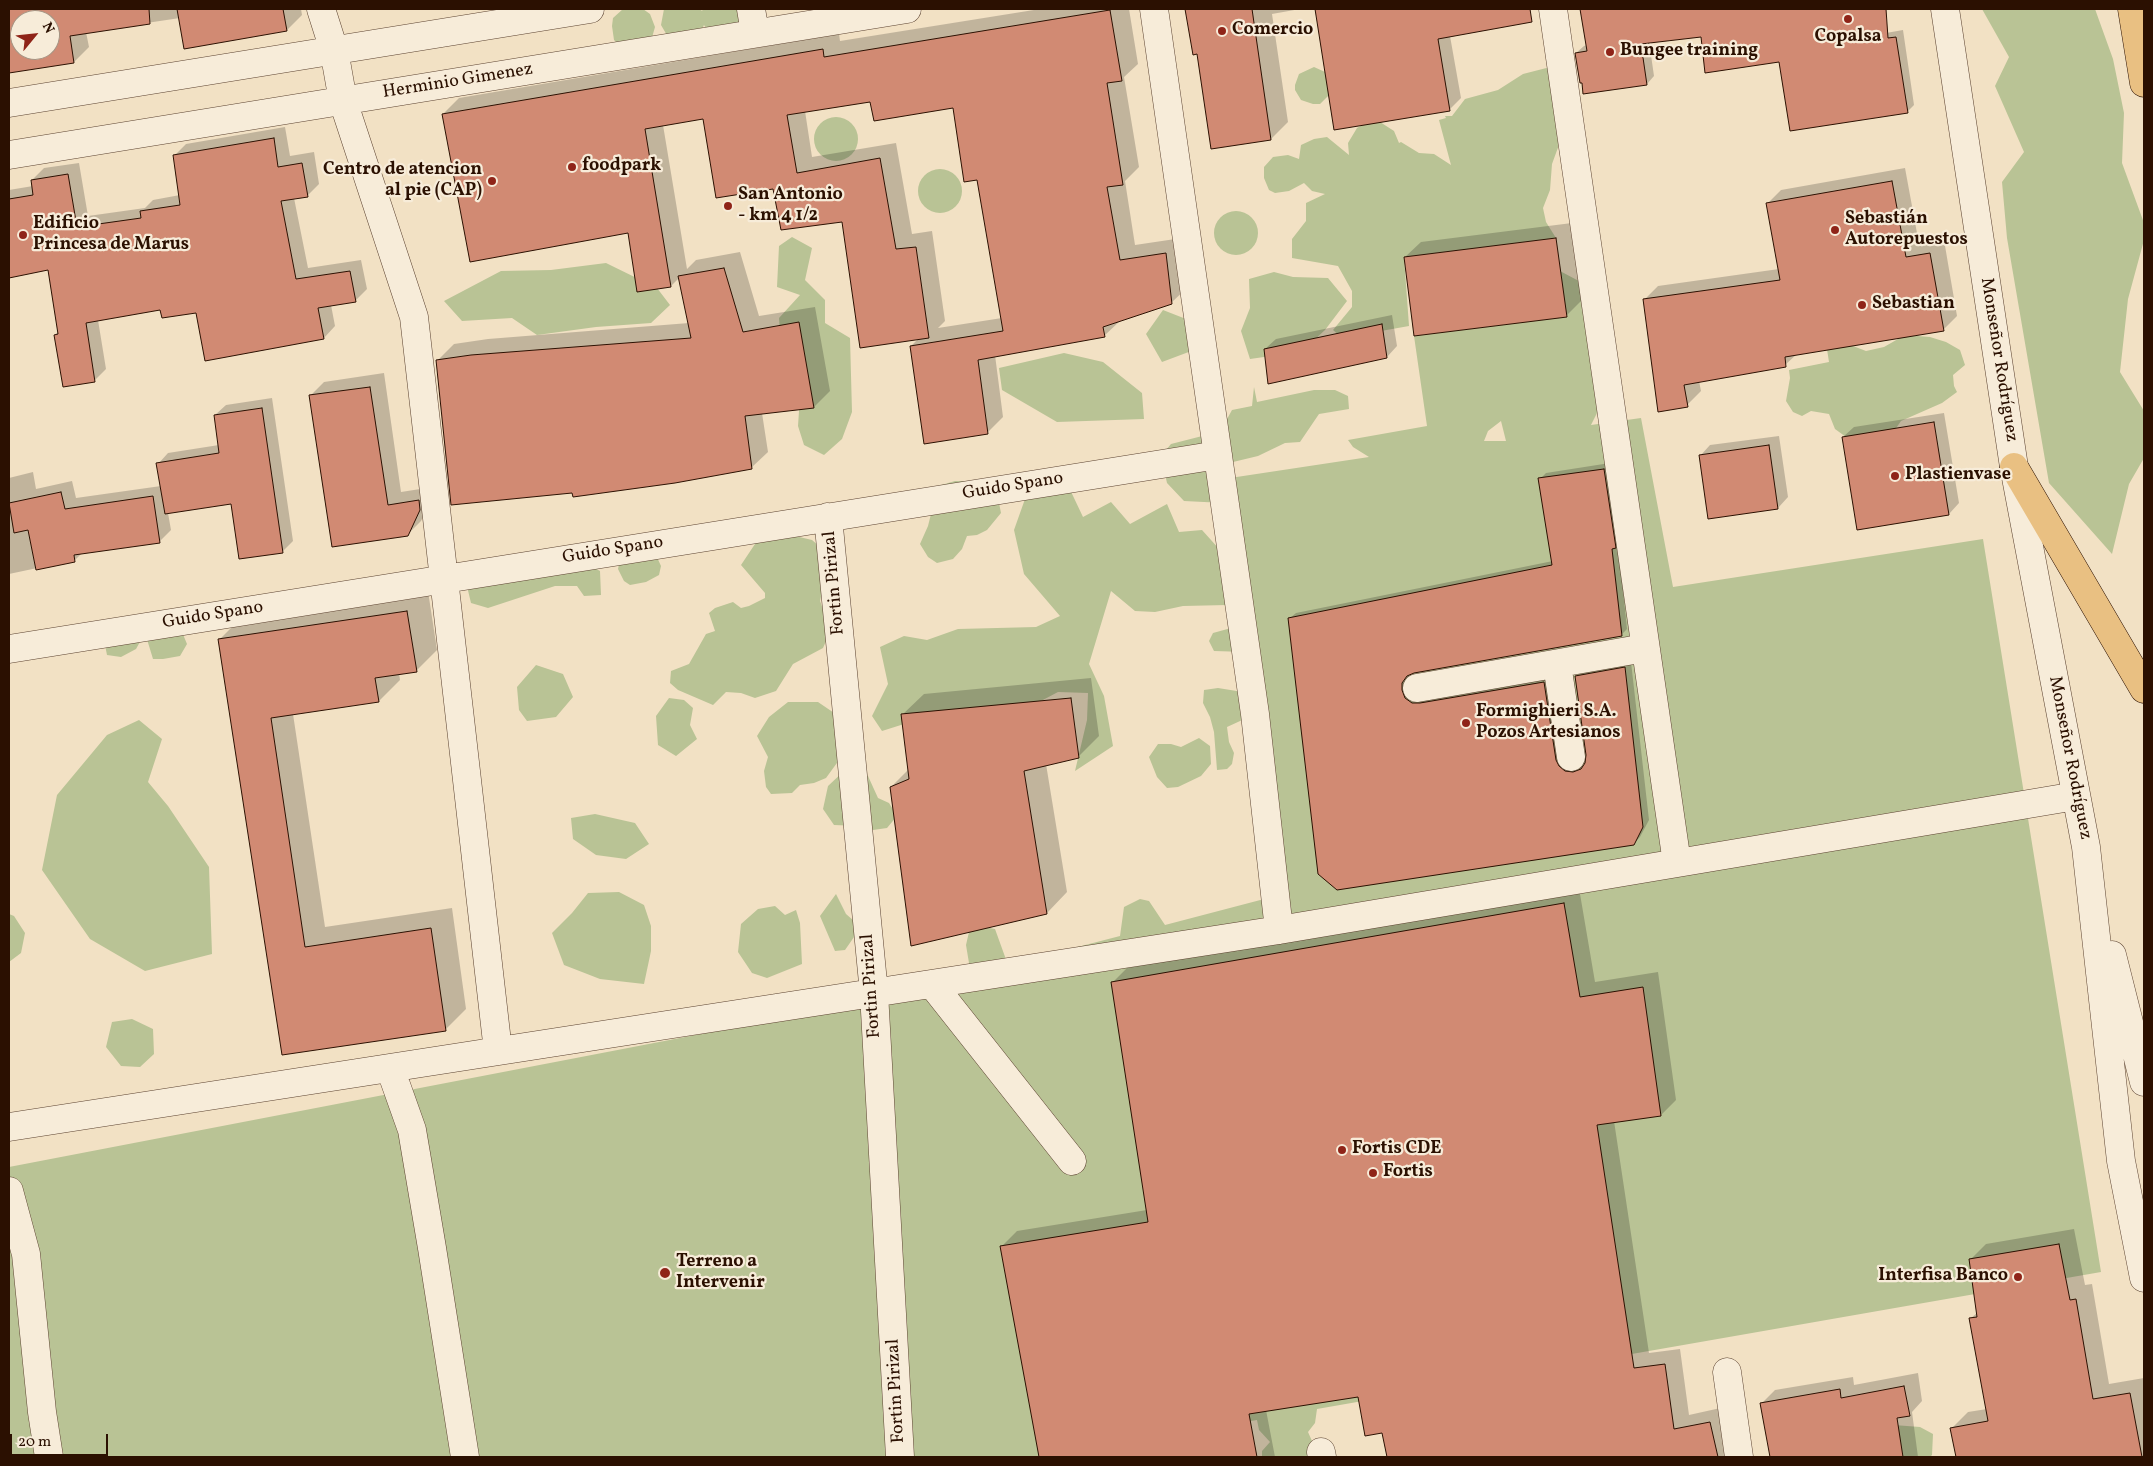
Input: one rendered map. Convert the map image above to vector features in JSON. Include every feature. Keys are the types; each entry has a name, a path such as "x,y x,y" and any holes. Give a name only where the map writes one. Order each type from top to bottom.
{"highway":[{"path":"2132,9 2144,83"},
{"path":"2014,467 2144,689"}],"street":[{"path":"321,9 334,50 343,100 414,317 498,1051"},
{"path":"9,104 590,9"},
{"name":"Herminio Gimenez","path":"9,155 343,100 753,21 907,9"},
{"path":"1154,9 1255,714 1279,930"},
{"path":"1552,9 1677,864"},
{"name":"Monseñor Rodríguez","path":"1945,9 2014,467 2087,856 2144,1082"},
{"name":"Guido Spano","path":"9,649 1218,455"},
{"name":"Fortin Pirizal","path":"828,517 874,993 900,1457"},
{"path":"1417,688 1645,648"},
{"path":"1557,664 1571,757"},
{"path":"9,1127 1279,930 2076,796"},
{"name":"Monseñor Rodríguez","path":"2087,856 2121,1161 2144,1278"},
{"path":"932,984 1072,1161"},
{"path":"390,1068 412,1130 464,1457"},
{"path":"9,1191 26,1254 48,1457"},
{"path":"1726,1372 1739,1457"}],"green space":[{"path":"623,9 643,9 650,14 655,27 651,41 619,45 614,40 613,18"},
{"path":"664,9 700,9 702,11 703,9 744,9 744,22 709,33 704,25 700,33 668,37 661,25"},
{"path":"1982,9 2095,9 2113,59 2124,113 2122,163 2144,223 2144,240 2128,299 2120,372 2144,411 2144,458 2129,484 2112,554 2049,483 2007,238 2002,182 2024,152 1995,86 2009,57"},
{"path":"1562,64 1560,142 1552,164 1550,190 1543,208 1546,222 1556,238 1404,257 1409,326 1342,338 1333,330 1352,307 1352,291 1338,266 1292,258 1292,239 1306,221 1306,203 1325,194 1312,191 1304,183 1289,191 1275,193 1269,190 1264,178 1264,167 1273,157 1288,155 1299,159 1301,145 1314,139 1327,137 1349,155 1348,143 1357,128 1364,124 1380,122 1394,131 1399,143 1401,142 1419,153 1434,154 1451,165 1439,120 1446,118 1445,116 1452,116 1465,99 1498,90 1523,74"},
{"path":"1314,67 1325,72 1329,95 1320,104 1301,100 1295,90 1299,74"},
{"path":"836,117 848,121 854,127 858,139 854,151 848,157 836,161 824,157 818,151 814,139 818,127 824,121"},
{"path":"940,169 952,173 958,179 962,191 958,203 952,209 940,213 928,209 922,203 918,191 922,179 928,173"},
{"path":"1236,211 1248,215 1254,221 1258,233 1254,245 1248,251 1236,255 1224,251 1218,245 1214,233 1218,221 1224,215"},
{"path":"792,237 812,248 805,280 825,300 825,323 850,338 852,412 842,439 824,455 804,445 798,426 802,367 781,348 779,318 800,295 777,287 779,246"},
{"path":"606,263 657,288 670,305 651,323 596,327 537,335 512,318 462,321 444,301 501,271 551,270"},
{"path":"1560,271 1592,288 1599,409 1591,425 1641,418 1673,587 1983,539 2101,1272 1317,1409 1315,1423 1308,1432 1316,1450 1316,1457 1262,1457 1262,1451 1270,1442 1259,1430 1257,1420 1043,1457 9,1457 9,1167 862,1003 971,975 966,945 969,932 980,926 995,929 1008,965 1120,936 1124,907 1140,899 1149,901 1165,925 1268,898 1251,716 1227,727 1229,742 1234,753 1232,764 1227,769 1217,770 1214,732 1210,717 1203,703 1204,690 1218,688 1249,693 1246,652 1214,651 1209,641 1213,633 1242,625 1230,478 1369,457 1353,447 1348,440 1427,426 1414,336 1566,317","holes":["1501,421 1506,441 1484,441 1488,431"]},
{"path":"1274,272 1293,277 1328,278 1347,301 1325,330 1310,344 1271,356 1250,359 1241,331 1250,308 1249,279"},
{"path":"1163,310 1186,319 1202,347 1162,362 1146,334"},
{"path":"1824,330 1848,334 1853,346 1866,351 1884,347 1905,335 1930,337 1946,342 1960,350 1965,365 1953,375 1954,386 1957,392 1942,403 1901,421 1890,437 1846,437 1835,429 1829,414 1811,411 1802,416 1793,412 1786,401 1790,378 1789,370 1829,362"},
{"path":"1064,353 1103,362 1142,393 1144,419 1057,422 1002,390 999,368"},
{"path":"1254,387 1257,402 1314,390 1335,390 1348,396 1349,409 1319,414 1300,442 1285,443 1258,456 1233,462 1221,430 1232,410 1252,406"},
{"path":"1214,433 1224,503 1184,501 1167,483 1161,456 1171,444"},
{"path":"1065,479 1083,517 1111,502 1130,524 1167,504 1179,532 1202,530 1220,550 1227,605 1183,606 1155,612 1135,611 1111,591 1089,664 1104,696 1113,746 1075,771 1087,720 1088,693 1058,692 1024,710 923,718 882,731 872,716 888,684 880,647 904,636 927,640 958,629 1036,627 1060,616 1024,574 1014,530 1025,499"},
{"path":"955,481 967,481 978,493 999,503 1001,513 987,530 977,535 967,536 962,549 953,559 937,563 928,557 920,544 928,526 938,486"},
{"path":"761,535 795,536 812,540 826,552 824,582 820,601 831,630 823,648 793,664 776,691 755,698 741,693 726,692 713,705 678,690 670,683 671,671 689,664 706,634 715,631 709,613 715,608 733,602 741,608 765,598 765,593 741,565"},
{"path":"622,550 655,553 661,566 659,575 646,582 630,585 624,581 618,569"},
{"path":"574,557 600,571 601,595 584,596 577,586 555,586 488,608 471,603 466,582"},
{"path":"182,632 187,644 180,656 153,659 146,636"},
{"path":"104,640 141,640 136,649 121,657 107,655"},
{"path":"536,665 563,674 573,697 556,717 527,721 519,710 517,687"},
{"path":"669,698 684,700 693,708 690,725 697,739 676,756 658,745 656,716"},
{"path":"788,702 818,702 840,717 850,745 826,778 814,783 800,785 792,793 771,794 766,787 764,771 768,757 757,736 769,717"},
{"path":"139,720 162,739 148,782 168,806 209,867 212,954 145,971 90,939 42,870 57,795 107,735"},
{"path":"1199,738 1210,746 1211,764 1201,776 1178,787 1167,788 1157,777 1149,757 1158,744 1171,744 1181,747"},
{"path":"844,771 868,776 878,798 889,803 897,816 887,828 873,830 859,826 834,825 823,809 828,786"},
{"path":"595,814 635,823 649,844 626,859 596,855 573,839 571,818"},
{"path":"619,892 644,905 651,926 651,951 644,984 600,979 564,965 552,933 588,893"},
{"path":"836,894 846,914 861,927 845,950 835,951 820,916"},
{"path":"775,906 785,915 796,910 800,923 802,964 767,978 752,973 738,952 741,924 758,909"},
{"path":"9,914 14,916 25,933 21,953 9,962"},
{"path":"132,1019 153,1029 154,1054 140,1067 121,1066 106,1047 112,1022"},
{"path":"1894,1425 1920,1427 1933,1434 1932,1455 1930,1457 1903,1457 1900,1438 1887,1440"}],"building":[{"path":"9,9 149,9 150,24 70,36 74,63 9,73"},
{"path":"177,9 283,9 287,31 184,49"},
{"path":"1185,9 1252,9 1271,140 1211,149 1197,54 1193,55"},
{"path":"1315,9 1530,9 1532,22 1438,39 1450,111 1334,130"},
{"path":"1580,9 1886,9 1888,38 1896,37 1908,113 1790,131 1779,62 1705,73 1701,37 1641,44 1647,85 1583,94 1575,53 1587,51"},
{"path":"1110,10 1122,81 1107,83 1123,185 1107,187 1120,260 1166,253 1172,304 1103,327 1105,337 978,360 988,434 924,444 910,346 1003,331 977,180 964,182 953,108 874,121 870,102 787,115 797,173 880,158 896,249 916,247 929,338 860,348 842,222 781,230 773,189 716,198 703,119 645,129 671,287 637,292 628,233 470,262 442,114 823,49 824,57"},
{"path":"274,138 278,167 302,163 308,197 281,201 296,279 350,271 356,302 318,308 324,339 205,361 196,313 162,318 160,310 86,323 95,382 63,387 54,335 58,334 48,270 9,278 9,199 33,195 31,180 68,174 77,227 141,218 140,211 180,205 173,155"},
{"path":"1892,181 1906,257 1930,253 1944,331 1785,357 1786,367 1684,385 1688,407 1658,412 1643,299 1780,280 1766,203"},
{"path":"1556,238 1567,317 1414,336 1404,257"},
{"path":"724,268 743,332 799,322 814,408 745,416 752,469 675,483 573,497 572,493 451,505 436,360 471,355 691,338 678,276"},
{"path":"1382,324 1387,358 1268,384 1264,349"},
{"path":"370,387 388,505 419,500 420,510 408,536 332,547 309,395"},
{"path":"262,408 283,553 239,559 231,504 165,514 156,463 219,453 214,415"},
{"name":"Plastienvase","path":"1934,422 1949,515 1857,530 1842,437"},
{"path":"1769,445 1778,509 1708,519 1699,455"},
{"name":"Formighieri S.A. Pozos Artesianos","path":"1604,469 1616,548 1612,549 1622,636 1414,673 1407,676 1402,683 1402,690 1405,698 1412,703 1420,703 1544,682 1556,760 1565,771 1573,772 1581,769 1585,763 1586,755 1575,676 1625,667 1643,827 1634,845 1337,890 1318,874 1288,618 1552,565 1538,478"},
{"path":"61,492 65,509 153,496 160,543 74,555 75,562 36,570 28,530 14,533 9,503"},
{"path":"407,611 417,672 375,678 379,702 271,718 305,947 431,928 446,1031 282,1055 218,639"},
{"path":"1071,698 1079,758 1024,771 1047,914 911,946 890,787 909,779 901,714"},
{"name":"Fortis","path":"1564,903 1580,997 1643,987 1661,1116 1597,1125 1634,1368 1665,1364 1674,1429 1710,1422 1718,1457 1387,1457 1382,1433 1365,1436 1358,1397 1249,1414 1257,1457 1039,1457 1000,1246 1148,1222 1111,982"},
{"path":"2059,1244 2070,1300 2076,1299 2093,1399 2130,1393 2142,1457 1956,1457 1950,1428 1988,1421 1969,1318 1977,1317 1969,1259"},
{"path":"1904,1386 1910,1416 1897,1418 1903,1457 1770,1457 1760,1403 1840,1389 1841,1398"}],"place":[{"name":"Copalsa","path":"1848,19"},
{"name":"Comercio","path":"1222,31"},
{"name":"Bungee training","path":"1610,52"},
{"name":"foodpark","path":"572,167"},
{"name":"Centro de atencion al pie (CAP)","path":"492,181"},
{"name":"San Antonio - km 4 1/2","path":"728,206"},
{"name":"Sebastián Autorepuestos","path":"1835,230"},
{"name":"Edificio Princesa de Marus","path":"23,235"},
{"name":"Sebastian","path":"1862,305"},
{"name":"Plastienvase","path":"1895,476"},
{"name":"Formighieri S.A. Pozos Artesianos","path":"1466,723"},
{"name":"Fortis CDE","path":"1342,1150"},
{"name":"Fortis","path":"1373,1173"},
{"name":"Terreno a Intervenir","path":"665,1273"},
{"name":"Interfisa Banco","path":"2018,1277"}]}
